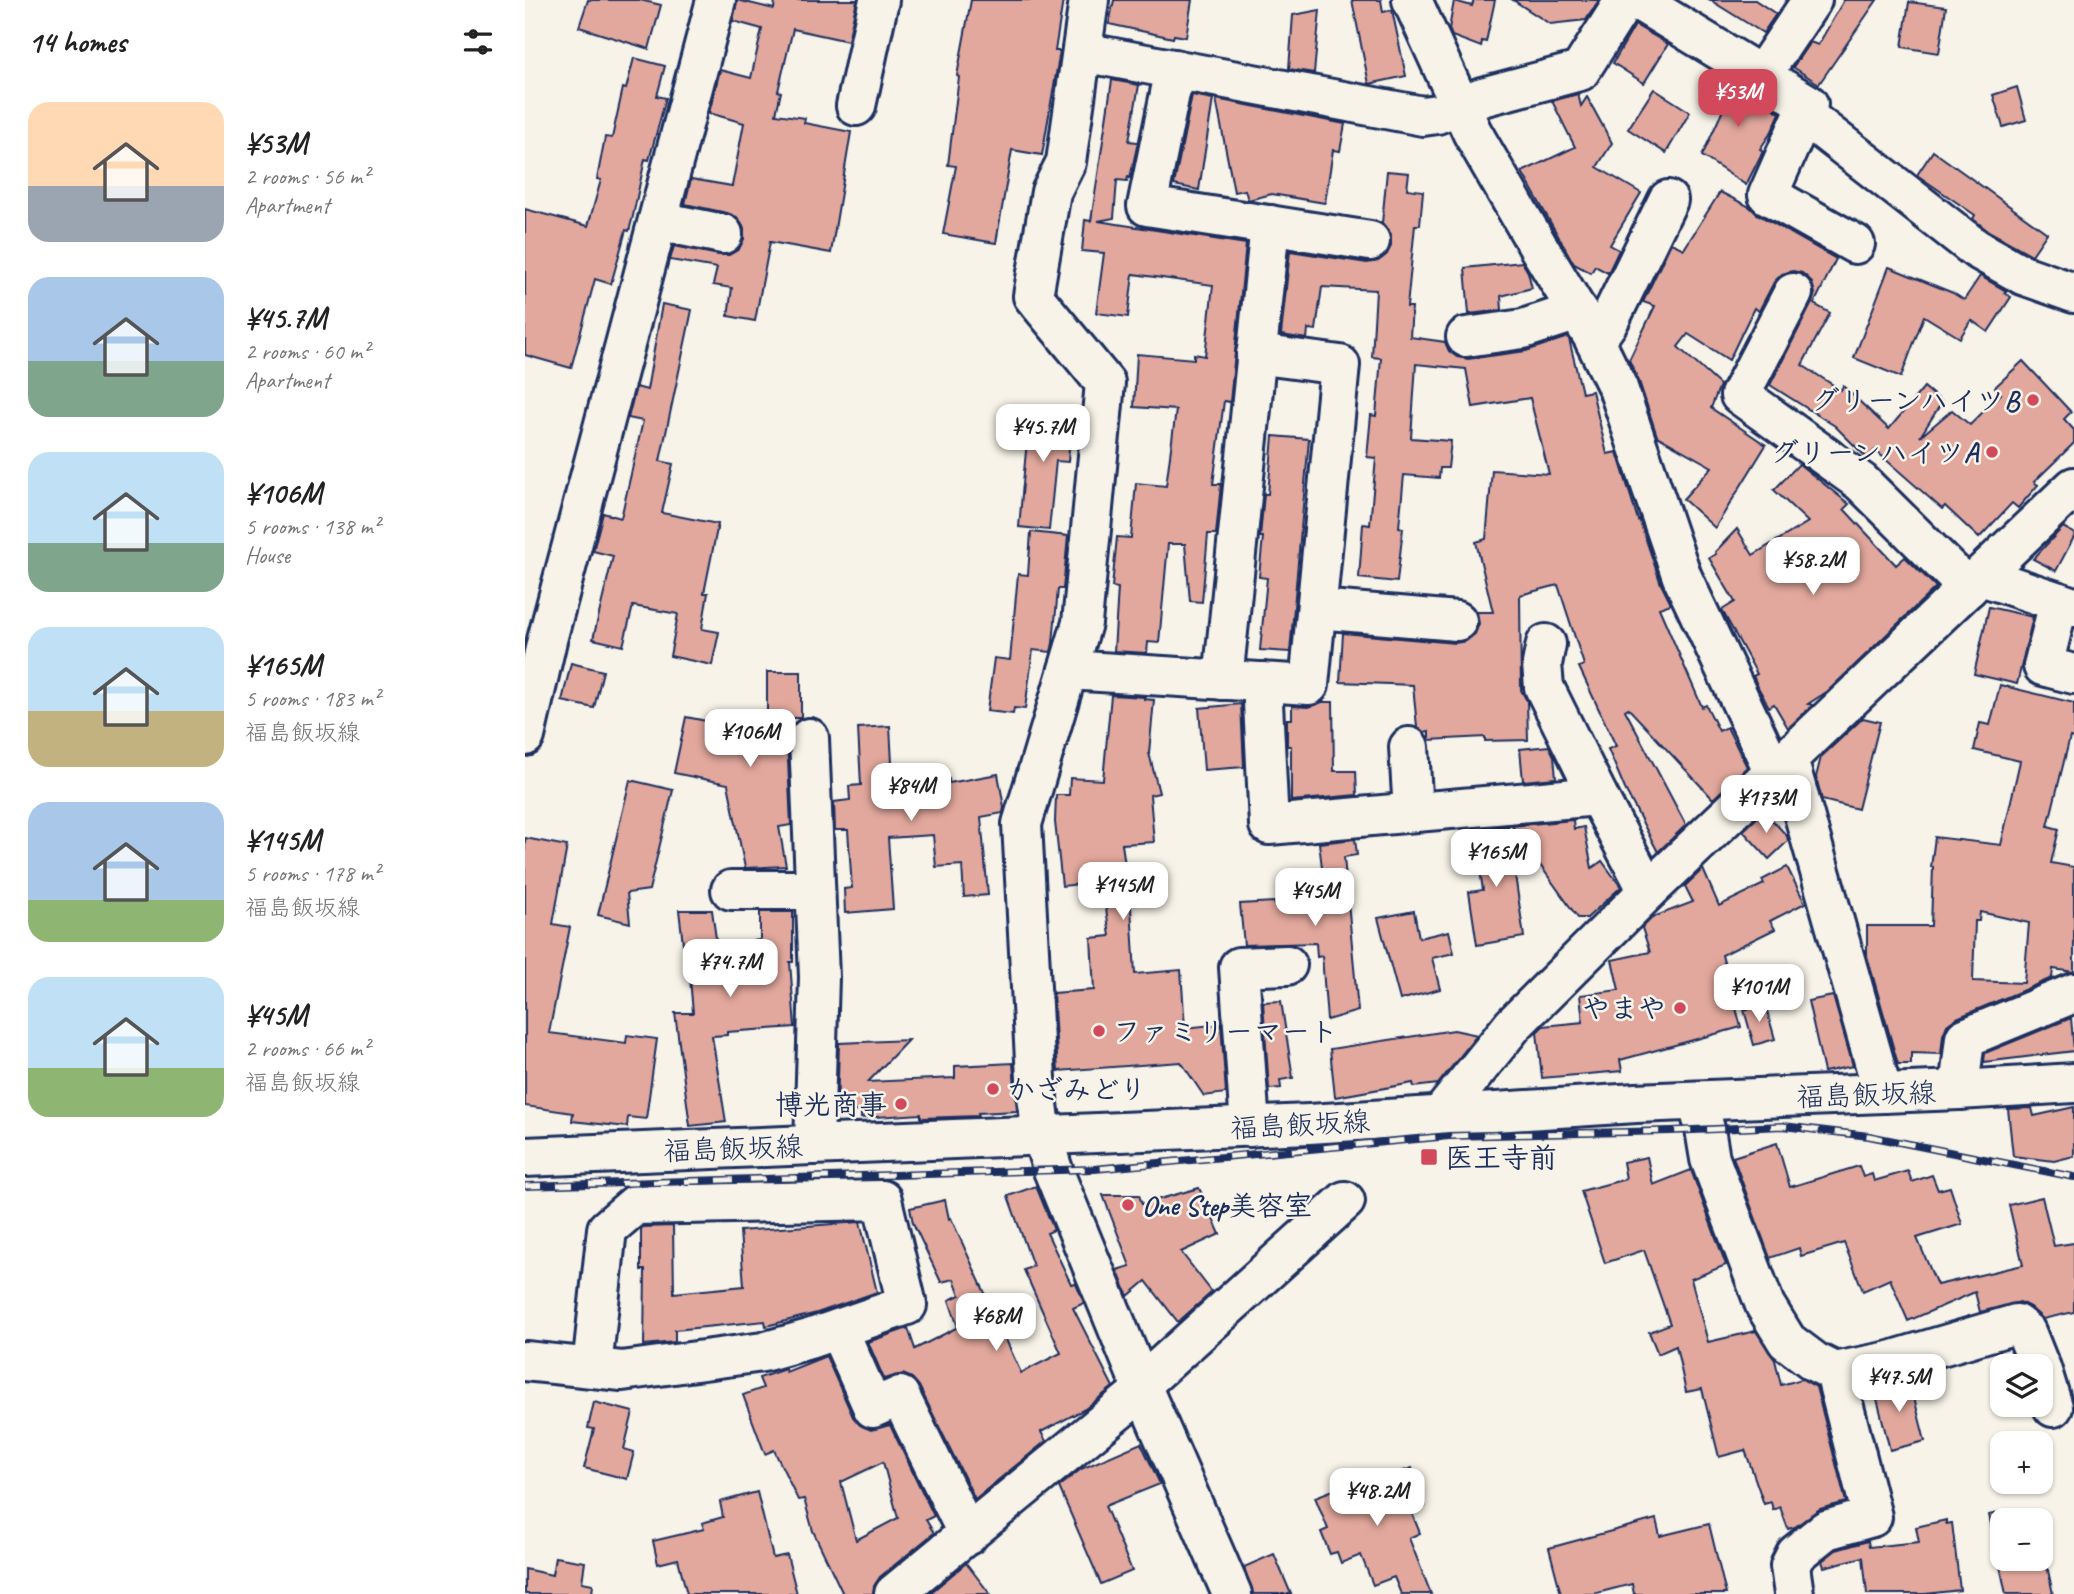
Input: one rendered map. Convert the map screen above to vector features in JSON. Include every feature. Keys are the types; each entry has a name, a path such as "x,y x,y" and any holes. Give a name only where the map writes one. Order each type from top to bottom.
{"street":[{"path":"525,736 716,0"},
{"path":"856,106 879,0"},
{"path":"1089,0 1066,162 1051,192 1033,296 1105,383 1082,623 1022,824 1037,1096 1042,1136 1053,1170 1142,1387 1232,1594"},
{"path":"1412,0 1486,155 1587,326 1618,388 1682,577 1781,765 1883,1093"},
{"path":"1761,76 1812,0"},
{"path":"1082,52 1423,116 1580,71 1642,2 1808,104 1768,195 1855,244"},
{"path":"1175,69 1146,206 1370,241"},
{"path":"1803,114 1975,248 2023,275 2074,293"},
{"path":"1466,337 1523,329 1587,326 1609,321 1668,200"},
{"path":"658,221 723,234"},
{"path":"1223,680 1270,225"},
{"path":"1793,293 1741,395 1861,482 1974,582 2066,605 2043,666 2074,674"},
{"path":"1068,670 1310,685 1340,365 1256,354"},
{"path":"1439,1116 1513,1025 1649,891 2074,487"},
{"path":"1317,609 1457,621"},
{"path":"1546,644 1542,664 1544,687 1649,891"},
{"path":"1262,682 1269,825 1598,796"},
{"path":"809,738 813,890 819,977 814,1145"},
{"path":"1409,747 1413,812"},
{"path":"731,890 813,890"},
{"path":"1250,1126 1239,967 1287,965"},
{"path":"1959,1090 1965,1038 2074,993"},
{"name":"福島飯坂線","path":"525,1157 1042,1136 2074,1083"},
{"path":"1697,1101 1710,1159 1765,1305 1787,1341 1815,1362 1835,1372 1890,1361 2016,1324 2026,1332 2035,1354"},
{"path":"525,1360 592,1368 622,1371 763,1352 907,1306 882,1200 635,1205 607,1229 592,1368"},
{"path":"894,1594 968,1535 1142,1387 1345,1201"},
{"path":"838,1329 873,1408 899,1396 968,1535"},
{"path":"1794,1594 1790,1566 1796,1554 1826,1530 1872,1517 1835,1372"}],"building":[{"path":"588,0 640,0 661,5 649,49 579,27"},
{"path":"737,0 774,9 775,0 857,0 848,41 793,29 778,91 781,92 776,114 805,118 804,123 851,132 831,253 770,242 755,321 728,316 732,288 713,285 717,268 670,260 674,246 729,255 739,249 744,239 744,228 737,217 685,204 691,179 732,186 744,123 709,113 720,70 751,78 762,29 733,21"},
{"path":"971,0 1063,0 1055,51 1060,51 1042,155 1012,150 996,243 943,234 956,166 948,165 957,76"},
{"path":"1114,0 1192,0 1186,37 1174,35 1173,38 1109,24"},
{"path":"1352,0 1381,0 1383,12 1392,10 1406,76 1369,84"},
{"path":"1474,0 1495,0 1486,42 1482,41 1481,47 1452,36 1449,29 1454,1 1472,6"},
{"path":"1513,0 1599,0 1586,20 1550,24"},
{"path":"1710,0 1755,0 1776,14 1763,33"},
{"path":"1844,0 1877,0 1819,84 1793,67 1810,42 1818,45"},
{"path":"1909,2 1946,7 1939,53 1902,47"},
{"path":"1320,10 1314,73 1289,69 1293,15"},
{"path":"1635,25 1668,44 1644,83 1613,63"},
{"path":"634,58 665,66 657,96 666,98 649,160 645,159 629,231 626,230 611,284 595,279 571,368 525,355 525,209 588,226 601,180 597,179 605,137 612,138 623,88 626,89"},
{"path":"1710,70 1780,113 1760,149 1763,151 1746,185 1702,156 1727,101 1701,87"},
{"path":"1112,80 1139,85 1129,141 1138,142 1130,178 1128,177 1127,181 1117,180 1114,218 1098,221 1246,244 1230,402 1224,401 1213,484 1221,484 1216,534 1208,534 1202,602 1190,601 1185,544 1168,544 1159,643 1148,642 1147,653 1114,651 1118,588 1112,587 1117,537 1131,538 1136,483 1166,486 1176,410 1134,407 1137,354 1194,359 1194,354 1205,356 1213,285 1133,274 1128,317 1096,313 1104,253 1082,251 1085,220 1091,221"},
{"path":"2017,87 2026,120 2003,127 1993,95"},
{"path":"1654,89 1690,112 1666,153 1628,129"},
{"path":"1578,94 1581,106 1587,97 1612,143 1597,167 1641,193 1610,245 1619,250 1608,273 1595,266 1591,273 1574,264 1522,172 1575,147 1552,101"},
{"path":"1192,95 1213,99 1199,190 1174,185"},
{"path":"1216,99 1345,124 1340,151 1333,150 1325,203 1272,194 1248,200 1245,190 1234,192"},
{"path":"1933,151 2047,233 2032,255 1987,230 1973,219 1975,215 1917,175"},
{"path":"1387,171 1409,173 1407,189 1423,191 1420,225 1415,225 1407,307 1412,307 1410,337 1445,342 1449,351 1457,357 1468,359 1526,351 1568,337 1582,393 1592,391 1607,454 1617,452 1638,520 1671,604 1659,608 1702,707 1706,705 1719,731 1727,727 1747,767 1713,799 1628,708 1625,710 1686,825 1658,852 1625,789 1608,749 1616,746 1579,667 1584,665 1558,585 1520,595 1521,690 1527,701 1528,740 1485,741 1485,737 1429,740 1429,731 1424,732 1417,727 1413,685 1340,682 1343,633 1455,643 1466,641 1475,634 1479,624 1477,612 1493,612 1476,542 1486,539 1492,470 1549,474 1530,398 1473,407 1466,369 1416,364 1411,438 1451,441 1448,468 1440,468 1439,478 1404,475 1399,527 1403,528 1397,582 1359,578 1363,524 1370,525 1376,458 1367,457 1371,415 1376,416 1381,358 1372,357 1376,290 1322,287 1316,330 1308,329 1307,339 1281,335 1290,251 1367,263 1378,261 1387,254 1391,245 1391,234 1382,223"},
{"path":"1720,192 1836,259 1814,304 1830,313 1802,365 1841,390 1843,386 1889,429 1924,387 1942,402 1920,437 1952,410 1970,425 2001,394 1995,387 2023,361 2071,412 2064,419 2074,430 2074,443 2034,482 2038,485 2018,508 2012,503 1979,538 1945,506 1942,509 1875,450 1867,458 1835,426 1770,385 1815,293 1811,281 1802,273 1793,271 1782,274 1774,282 1759,311 1754,308 1729,360 1688,334 1678,347 1720,385 1711,408 1766,445 1715,528 1683,499 1712,467 1657,436 1639,381 1629,360 1655,306 1643,302 1671,243 1684,249"},
{"path":"1522,262 1532,288 1501,296 1502,310 1469,314 1465,268"},
{"path":"1889,267 1964,300 1980,276 2006,291 2004,293 2011,297 1988,332 1971,320 1960,338 1924,316 1901,377 1854,358"},
{"path":"662,304 692,310 660,461 673,464 662,513 718,524 704,593 708,593 702,629 719,632 712,665 670,656 678,614 633,606 623,646 593,639 613,556 593,551 603,513 621,518 643,421 628,418 636,387 647,390"},
{"path":"1030,407 1072,410 1068,462 1056,461 1049,530 1019,527"},
{"path":"1273,436 1309,439 1290,652 1260,650 1267,578 1259,577 1263,537 1260,537 1264,494 1268,494"},
{"path":"1799,464 1849,504 1844,509 1896,565 1905,557 1936,587 1828,691 1808,704 1813,705 1788,728 1774,704 1769,707 1753,676 1757,674 1722,610 1735,602 1709,558 1716,554 1737,529 1753,555 1808,522 1774,490"},
{"path":"2063,527 2074,533 2074,537 2056,571 2033,559"},
{"path":"1031,532 1068,536 1063,589 1058,589 1051,652 1033,650 1025,709 1014,708 1013,714 987,711 994,658 1010,660 1018,574 1028,575"},
{"path":"1989,607 2033,617 2017,684 1974,674"},
{"path":"571,663 603,671 594,708 562,701"},
{"path":"767,672 801,672 801,718 790,718 787,739 791,825 779,827 786,866 745,868 728,784 674,773 686,717 767,733"},
{"path":"2000,685 2074,703 2074,738 2070,737 2048,826 2059,829 2051,863 2074,867 2074,972 2053,969 2052,978 1957,1018 1947,1025 1941,1054 1911,1053 1911,1064 1898,1064 1867,956 1867,926 1931,926 1931,867 1935,837 2001,845 2020,761 1974,750 1980,723 1990,725","holes":["1980,912 2029,923 2024,983 1973,981 1975,921 1979,921"]},
{"path":"1111,695 1154,700 1149,753 1159,793 1150,795 1154,842 1122,844 1131,907 1135,974 1181,970 1185,1028 1221,1024 1226,1093 1204,1096 1181,1062 1058,1071 1053,993 1094,990 1091,938 1110,936 1102,882 1062,886 1055,822 1056,795 1069,795 1070,778 1103,780"},
{"path":"1322,702 1333,702 1334,771 1356,771 1357,795 1291,801 1291,746 1287,746 1287,719 1292,719 1292,706 1308,707"},
{"path":"1241,704 1244,767 1204,770 1199,708"},
{"path":"1863,718 1880,722 1858,809 1822,800 1816,777 1821,757"},
{"path":"890,726 893,782 949,779 949,783 998,774 1003,813 981,817 988,895 964,897 962,865 936,867 933,835 888,838 893,909 845,913 844,889 852,888 848,830 835,830 834,802 850,800 849,786 861,785 858,728"},
{"path":"1549,746 1554,756 1556,778 1523,781 1520,749"},
{"path":"630,780 673,790 649,890 627,893 630,923 598,915"},
{"path":"1764,811 1787,836 1788,841 1769,859 1743,831"},
{"path":"1573,820 1574,829 1584,827 1592,868 1602,861 1621,887 1587,918 1578,918 1512,826"},
{"path":"1508,826 1524,937 1477,945 1469,892 1483,890 1474,831"},
{"path":"525,838 567,846 553,924 570,927 549,1033 626,1043 627,1035 657,1039 646,1119 628,1117 627,1127 572,1121 573,1113 525,1106"},
{"path":"1355,839 1357,855 1344,857 1358,1011 1327,1020 1322,956 1317,957 1316,943 1244,945 1240,904 1274,902 1275,905 1326,900 1319,843"},
{"path":"1787,867 1805,903 1770,921 1775,929 1722,955 1741,1027 1620,1060 1622,1071 1542,1078 1537,1032 1543,1026 1583,1022 1580,995 1619,990 1612,960 1650,952 1642,928 1653,917 1693,902 1685,886 1703,869 1719,906 1764,884 1762,880"},
{"path":"679,910 712,910 717,946 760,940 760,912 793,912 793,962 790,962 795,1027 727,1032 727,1035 712,1036 726,1122 690,1126 675,1013 693,1013 687,943 683,944"},
{"path":"1414,911 1419,938 1449,931 1454,953 1432,958 1440,989 1400,1000 1378,918"},
{"path":"1833,996 1853,1066 1824,1072 1808,1001"},
{"path":"1281,1001 1293,1078 1280,1080 1281,1088 1269,1089 1263,1002"},
{"path":"1765,1004 1775,1039 1754,1045 1744,1010"},
{"path":"2071,1018 2074,1051 1984,1062 1985,1053"},
{"path":"1454,1030 1477,1035 1438,1084 1414,1087 1413,1083 1335,1097 1330,1049"},
{"path":"908,1040 868,1082 955,1078 955,1066 1013,1063 1017,1111 978,1113 979,1116 921,1118 921,1114 861,1118 861,1111 840,1112 837,1115 839,1043"},
{"path":"2074,1107 2074,1156 2054,1161 2013,1156 2008,1109 2032,1108 2034,1116"},
{"path":"1777,1143 1790,1187 1859,1166 1863,1177 1872,1174 1874,1181 1908,1171 1912,1182 1932,1175 1938,1190 1950,1187 1962,1224 1917,1238 1937,1285 2023,1265 2009,1205 2042,1197 2054,1246 2074,1243 2074,1312 2043,1319 2020,1302 1980,1312 1975,1292 1908,1321 1890,1279 1863,1291 1844,1243 1801,1256 1799,1248 1770,1258 1733,1157"},
{"path":"1647,1157 1653,1185 1691,1170 1726,1265 1691,1279 1708,1342 1756,1331 1775,1360 1781,1385 1802,1379 1816,1387 1846,1502 1820,1509 1795,1527 1788,1529 1780,1507 1773,1510 1771,1502 1764,1504 1745,1450 1719,1457 1702,1389 1686,1392 1676,1346 1658,1354 1649,1332 1670,1324 1644,1250 1605,1263 1581,1191 1626,1179 1623,1162"},
{"path":"1036,1186 1054,1230 1047,1233 1071,1284 1076,1283 1084,1303 1073,1308 1113,1387 1085,1409 1041,1432 1046,1441 975,1499 919,1386 912,1378 903,1374 884,1379 868,1342 908,1328 915,1349 958,1327 949,1300 960,1295 954,1279 941,1282 913,1223 910,1208 945,1200 949,1219 951,1218 1021,1373 1061,1353 1024,1270 1033,1266 1008,1196"},
{"path":"1199,1188 1220,1234 1181,1252 1212,1292 1178,1322 1146,1281 1128,1296 1117,1270 1130,1266 1103,1195 1139,1195 1142,1204"},
{"path":"860,1222 877,1292 817,1313 766,1326 765,1321 675,1330 675,1342 644,1345 645,1270 641,1270 643,1227 673,1226 674,1293 744,1286 740,1231"},
{"path":"826,1356 853,1417 860,1425 871,1430 890,1425 934,1516 926,1520 934,1533 880,1577 874,1586 873,1594 843,1594 813,1531 804,1499 798,1500 774,1450 765,1454 743,1395 763,1388 759,1378 785,1369 786,1372","holes":["883,1462 898,1518 856,1540 841,1482"]},
{"path":"1909,1378 1925,1441 1890,1450 1874,1387"},
{"path":"594,1402 633,1412 624,1449 634,1452 627,1479 584,1468 594,1429 588,1428"},
{"path":"1141,1443 1160,1484 1105,1506 1132,1571 1101,1584 1059,1487 1081,1469"},
{"path":"1412,1468 1425,1506 1411,1511 1420,1533 1409,1538 1431,1594 1401,1594 1394,1577 1373,1585 1361,1555 1341,1563 1337,1552 1330,1554 1321,1532 1328,1529 1315,1497 1357,1481 1359,1487"},
{"path":"757,1492 773,1558 787,1555 797,1594 687,1594 678,1559 658,1564 653,1541 704,1529 702,1523 723,1517 720,1502"},
{"path":"1656,1519 1660,1536 1709,1524 1726,1594 1634,1594 1632,1584 1593,1594 1561,1594 1549,1548"},
{"path":"1946,1520 1946,1524 1952,1523 1960,1590 1925,1594 1867,1594 1863,1557 1824,1567 1822,1561 1836,1550 1868,1541 1869,1547 1919,1542 1916,1527"},
{"path":"1274,1554 1291,1594 1253,1594 1244,1567"},
{"path":"555,1557 585,1562 582,1582 593,1584 592,1594 525,1594 525,1569 552,1575"},
{"path":"966,1563 990,1594 929,1594"},
{"path":"2001,1571 2048,1571 2053,1594 2006,1594"}],"railway":[{"path":"525,1186 1094,1169 1449,1136 1783,1126 1869,1136 2074,1177"}],"place":[{"name":"グリーンハイツB","path":"2033,400"},
{"name":"グリーンハイツA","path":"1992,452"},
{"name":"やまや","path":"1680,1008"},
{"name":"ファミリーマート","path":"1099,1031"},
{"name":"かざみどり","path":"993,1089"},
{"name":"博光商事","path":"901,1104"},
{"name":"医王寺前","path":"1429,1157"},
{"name":"One Step美容室","path":"1128,1205"}]}
